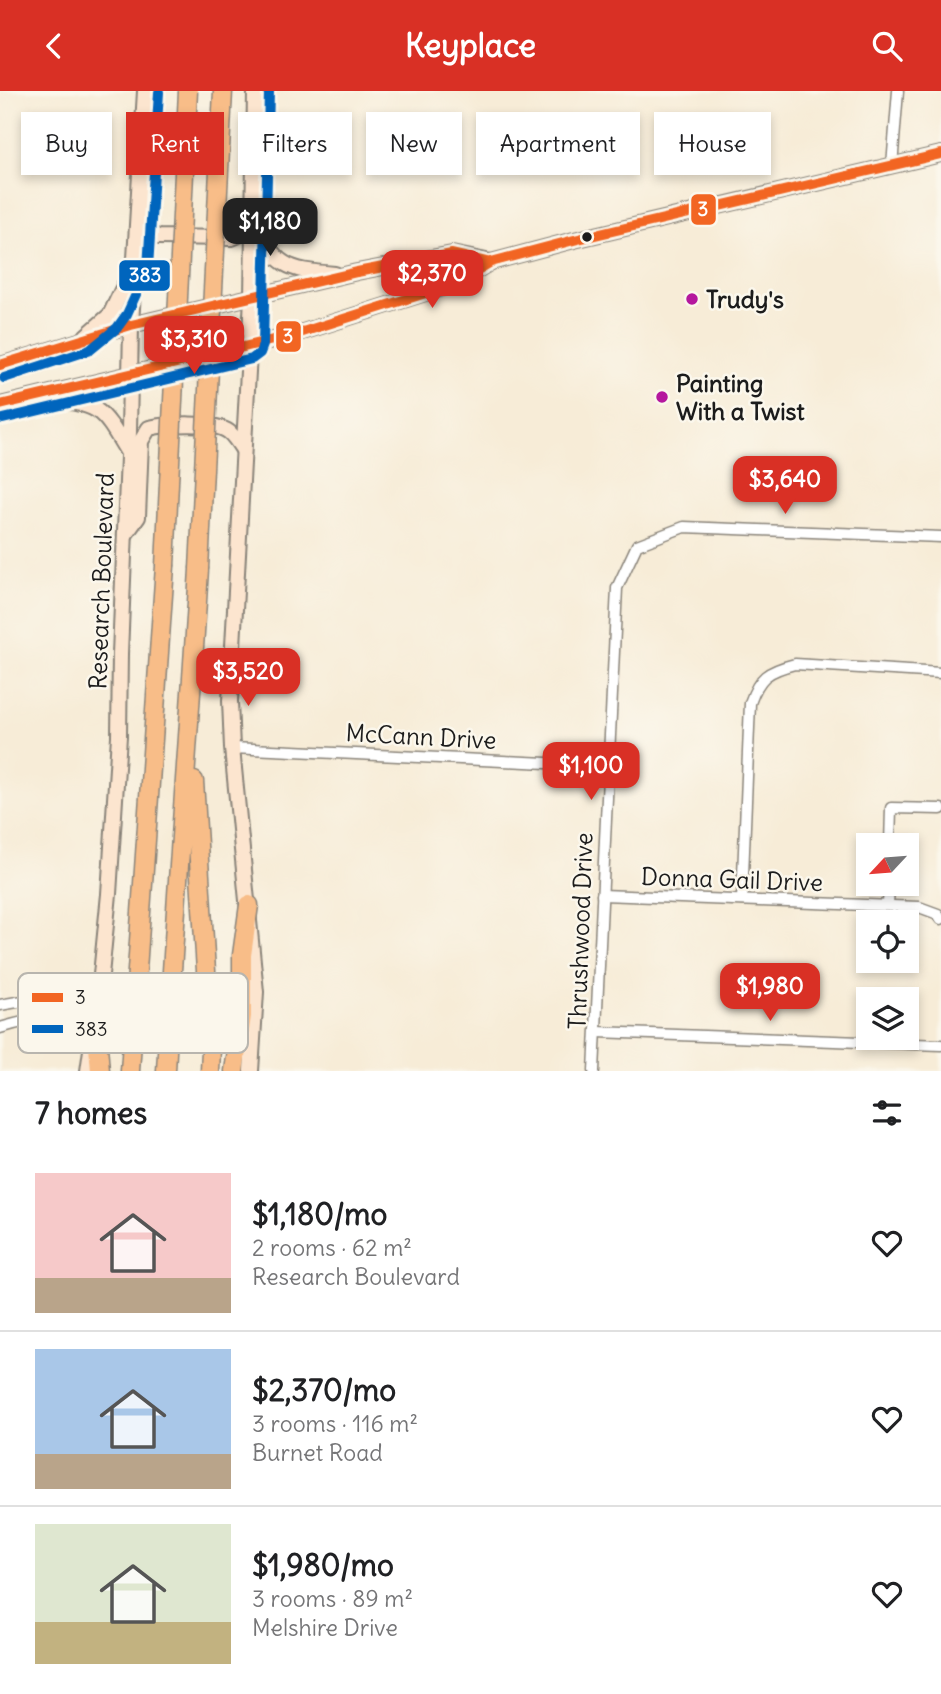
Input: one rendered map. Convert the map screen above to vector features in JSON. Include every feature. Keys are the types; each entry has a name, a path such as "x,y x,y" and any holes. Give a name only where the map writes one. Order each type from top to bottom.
{"highway":[{"path":"137,973 164,566 188,91"},
{"path":"171,973 190,729 223,91"},
{"path":"190,729 206,973"},
{"path":"242,973 249,905"},
{"path":"99,1053 100,1071"},
{"path":"130,1071 131,1053"},
{"path":"166,1071 167,1053"},
{"path":"210,1071 211,1053"},
{"path":"234,1071 237,1053"}],"main road":[{"name":"Research Boulevard","path":"101,973 119,736 131,325 145,91"},
{"path":"251,1071 256,992 232,748 232,648 252,298 254,91"},
{"path":"0,405 290,336 454,284 491,262 941,154"},
{"path":"138,210 149,232 158,237 232,238 241,234 252,218"},
{"path":"252,218 264,241 281,262 303,271 347,275"},
{"path":"0,365 131,325 347,275 452,254 491,262"},
{"path":"83,338 110,314 134,266"},
{"path":"32,397 83,403 97,409 108,420 128,454"},
{"path":"125,535 138,517 141,441 149,428 161,425 214,426 228,431 243,450"},
{"name":"Research Boulevard","path":"88,1071 91,1053"}],"street":[{"path":"892,166 898,91"},
{"name":"Thrushwood Drive","path":"594,1071 617,587 637,545 684,527 941,537"},
{"path":"742,900 750,703 756,686 765,675 794,664 941,673"},
{"name":"McCann Drive","path":"232,748 608,766"},
{"path":"890,833 891,808 941,809"},
{"name":"Donna Gail Drive","path":"601,895 919,907 938,914 941,919"},
{"path":"888,896 888,905"},
{"path":"0,1005 18,1002"},
{"path":"0,1028 18,1024"},
{"path":"597,1033 941,1045"}],"transit line":[{"name":"383","path":"3,419 252,359 260,353 263,345 269,91"},
{"name":"383","path":"4,378 90,350 117,328 127,314 148,268 159,92"},
{"name":"3","path":"0,405 290,336 454,284 491,262 941,154"},
{"name":"3","path":"0,365 131,325 357,272 452,254 487,262"}],"place":[{"name":"Trudy's","path":"692,299"},
{"name":"Painting With a Twist","path":"662,397"}]}
